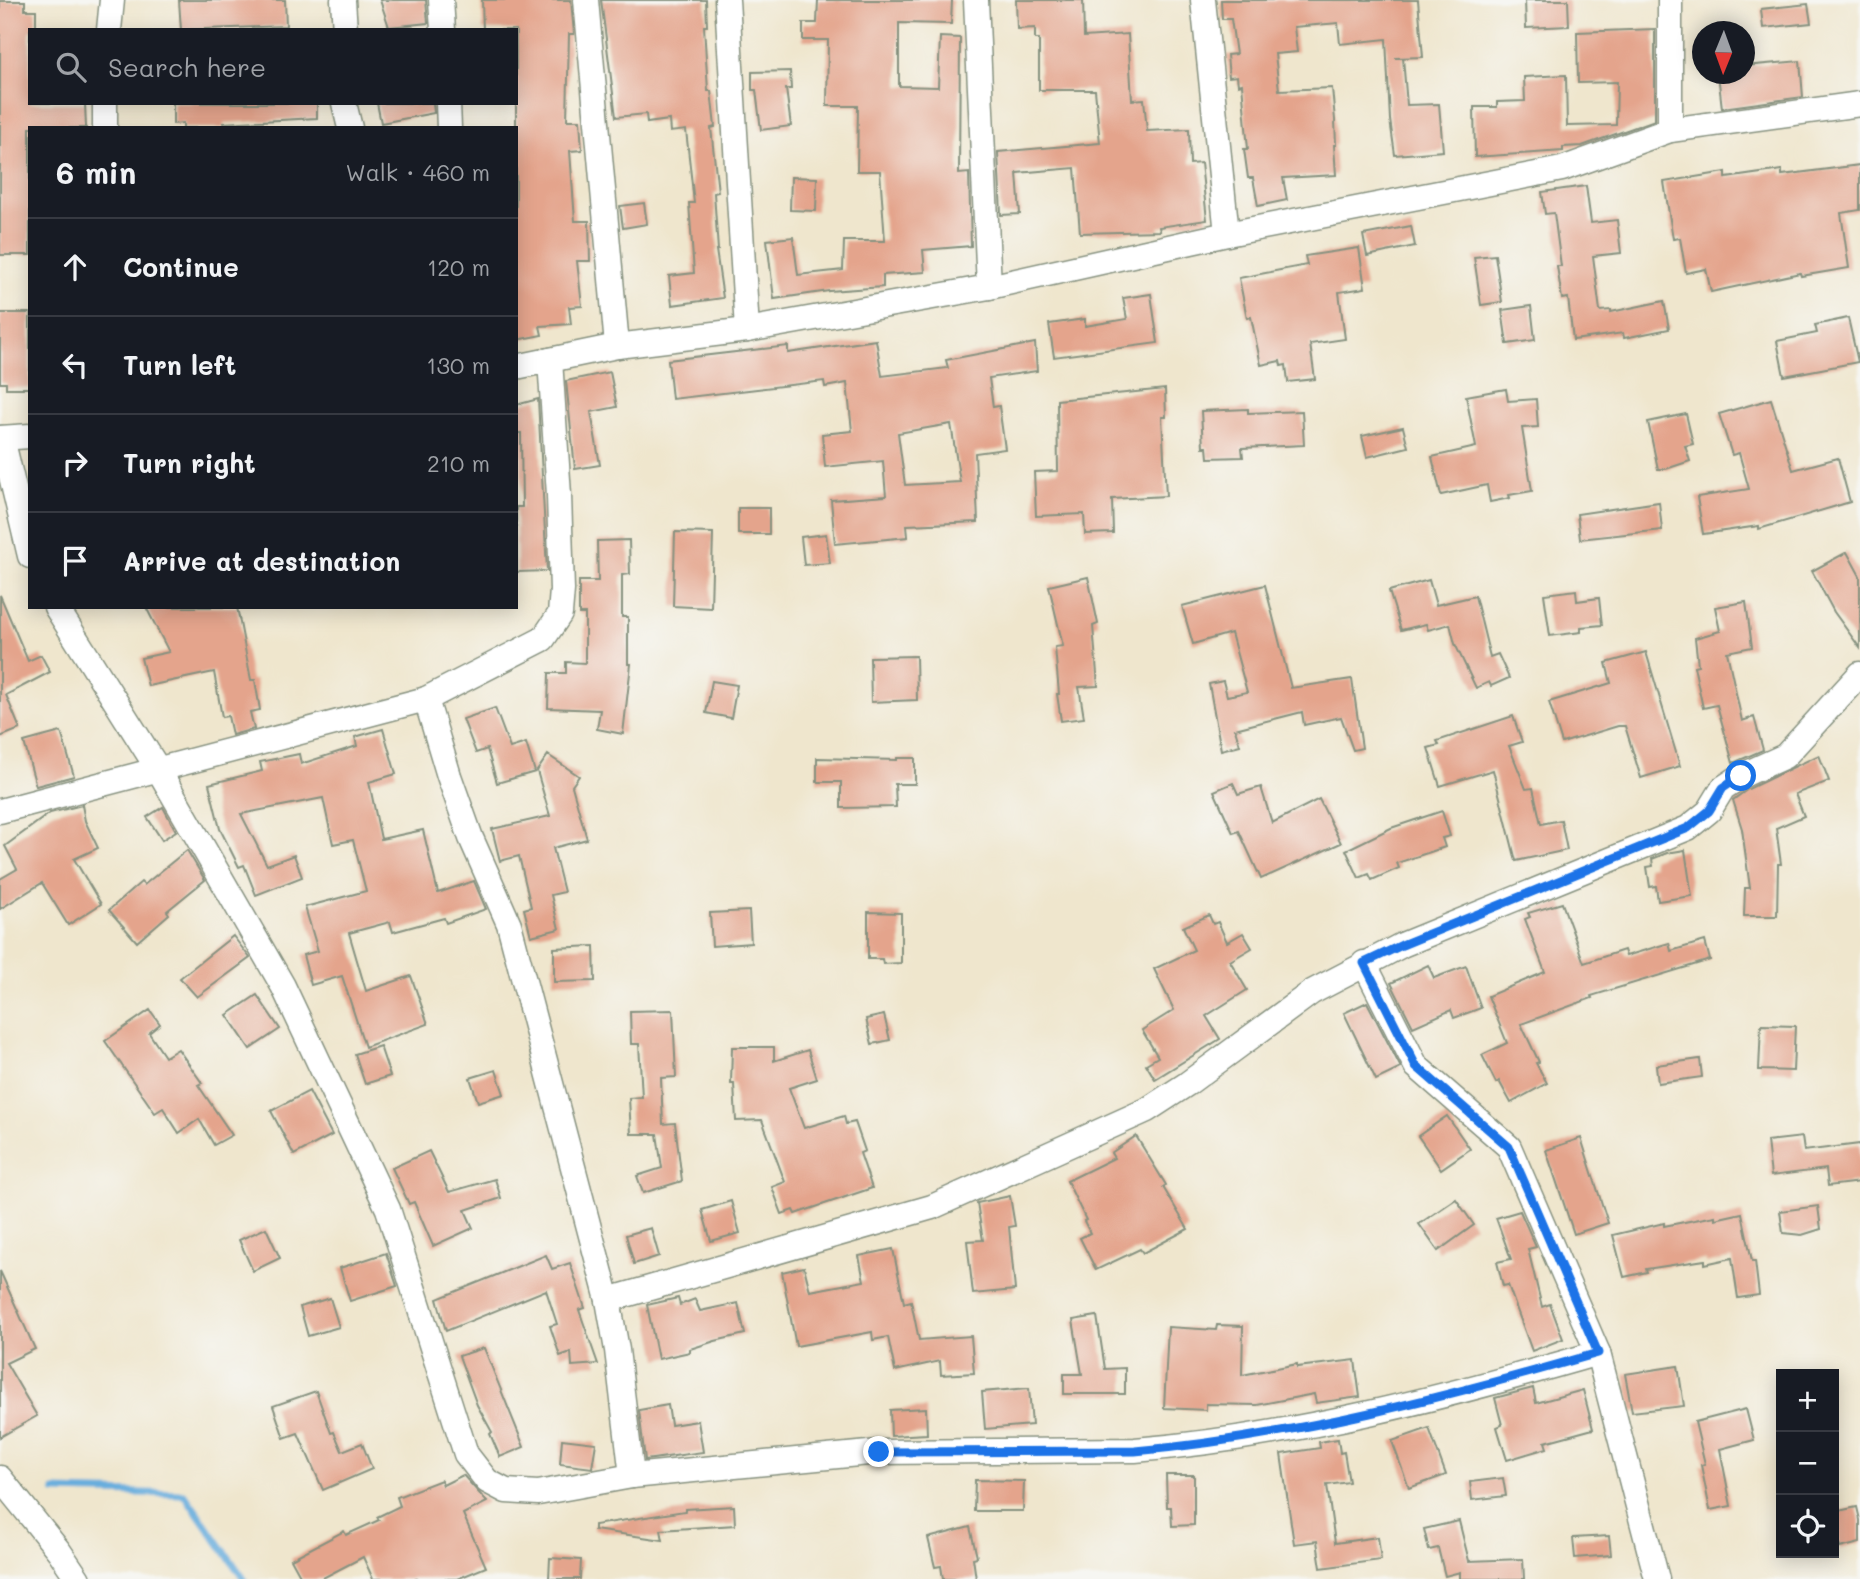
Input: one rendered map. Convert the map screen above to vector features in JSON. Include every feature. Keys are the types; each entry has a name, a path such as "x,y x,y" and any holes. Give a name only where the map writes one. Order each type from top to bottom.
{"street":[{"path":"109,28 111,0"},
{"path":"343,0 345,28"},
{"path":"441,0 443,28"},
{"path":"586,0 617,346"},
{"path":"727,0 747,330"},
{"path":"976,0 989,287"},
{"path":"1203,0 1227,234"},
{"path":"1670,0 1670,130"},
{"path":"518,367 617,346 747,330 989,287 1227,234 1562,170 1670,130 1860,104"},
{"path":"105,105 105,126"},
{"path":"344,105 350,126"},
{"path":"448,105 449,126"},
{"path":"0,811 426,699 543,639 560,614 562,590 550,360"},
{"path":"28,436 1,438 28,548"},
{"path":"57,609 158,769 284,986 388,1209 466,1454 487,1481 506,1490 538,1493 632,1476 879,1452 1135,1451 1177,1447 1323,1424 1463,1392 1598,1353"},
{"path":"608,1300 932,1207 1147,1110 1187,1084 1312,992 1364,963 1688,828 1709,811 1723,788 1741,776 1785,756 1860,674"},
{"path":"426,699 471,838 509,924 608,1300 617,1350 632,1476"},
{"path":"1364,963 1416,1066 1509,1147 1598,1353 1657,1579"},
{"path":"0,1478 78,1579"}],"building":[{"path":"179,0 285,0 286,26 181,28"},
{"path":"380,0 426,0 428,23 389,27"},
{"path":"482,0 571,0 574,34 569,34 567,120 580,120 582,150 570,151 575,221 589,221 590,261 577,261 582,306 569,307 571,324 540,326 542,335 518,340 518,28 483,28"},
{"path":"601,0 706,0 707,26 704,26 708,91 711,91 715,127 711,128 718,192 714,193 716,250 723,298 672,305 669,276 694,273 689,203 694,203 686,130 670,132 669,120 647,123 646,114 616,117"},
{"path":"818,0 952,0 951,24 899,23 899,86 938,87 940,37 960,38 959,174 969,173 971,246 923,250 925,272 883,275 883,287 774,299 767,240 793,237 798,275 843,270 844,241 885,241 880,171 857,171 858,106 827,106 828,40 803,40 803,23 817,23"},
{"path":"1016,0 1083,0 1084,37 1128,34 1132,100 1144,99 1147,131 1189,129 1190,164 1201,163 1207,220 1159,227 1160,231 1080,233 1075,168 1017,173 1020,214 1001,215 998,152 1100,143 1095,90 1039,90 1039,39 1035,39 1035,28 1017,29"},
{"path":"1221,0 1418,0 1423,57 1395,58 1403,58 1407,105 1439,104 1443,151 1395,155 1390,120 1386,39 1340,44 1338,23 1294,27 1297,52 1275,54 1279,90 1332,88 1336,175 1283,178 1287,200 1258,206 1253,178 1248,178 1244,149 1248,149 1242,84 1238,85 1237,76 1229,77 1227,55 1236,54 1231,19 1222,19"},
{"path":"1525,0 1568,0 1569,26 1526,28"},
{"path":"0,1 25,1 25,10 36,10 36,28 28,28 28,105 85,105 86,126 28,126 28,255 0,255"},
{"path":"1808,4 1811,23 1763,28 1761,9"},
{"path":"1655,29 1655,120 1582,146 1563,147 1563,151 1475,157 1474,107 1497,107 1497,102 1525,101 1524,77 1566,75 1567,126 1616,125 1617,82 1578,83 1577,32"},
{"path":"1800,61 1803,97 1722,108 1719,84 1755,84 1755,65"},
{"path":"790,71 791,89 786,89 791,126 761,130 756,90 752,90 752,72"},
{"path":"173,105 317,105 317,118 224,123 224,126 173,124"},
{"path":"377,105 433,105 434,113 381,123"},
{"path":"1860,165 1860,210 1841,213 1849,268 1801,276 1800,273 1711,292 1706,269 1686,273 1680,238 1673,239 1664,182 1726,172 1726,178 1782,170 1782,175"},
{"path":"791,177 817,178 816,211 790,210"},
{"path":"1586,186 1591,223 1617,220 1621,253 1593,256 1600,311 1611,312 1664,301 1669,329 1624,338 1623,333 1573,340 1568,298 1562,299 1557,266 1561,266 1554,213 1545,214 1542,192"},
{"path":"644,203 647,224 623,228 620,206"},
{"path":"1411,226 1415,246 1367,256 1363,235"},
{"path":"1359,248 1365,288 1339,292 1345,339 1310,344 1315,379 1288,382 1286,365 1281,366 1280,361 1261,365 1239,278 1307,265 1305,256"},
{"path":"1495,255 1502,302 1481,305 1474,257"},
{"path":"1151,294 1158,343 1054,357 1049,324 1085,319 1085,326 1127,319 1123,298"},
{"path":"1531,306 1535,340 1507,344 1502,310"},
{"path":"0,313 28,313 28,388 6,388 6,383 0,383"},
{"path":"1848,318 1858,362 1784,376 1777,341 1817,333 1815,325"},
{"path":"876,340 882,376 948,368 946,360 1035,343 1037,371 989,378 993,407 999,406 1005,449 975,453 978,522 907,525 908,537 835,544 831,500 886,496 883,461 825,467 822,434 852,431 847,383 825,387 824,381 672,399 668,360 788,346 788,353","holes":["951,424 960,482 905,485 898,433"]},
{"path":"610,372 617,407 591,412 600,465 575,469 566,381"},
{"path":"1165,389 1166,417 1162,417 1166,496 1112,499 1113,533 1085,534 1084,514 1036,516 1034,472 1058,471 1057,400"},
{"path":"1506,389 1508,401 1536,399 1538,427 1522,428 1532,491 1490,502 1487,485 1441,495 1432,457 1476,447 1466,396"},
{"path":"538,399 547,571 518,572 518,507 522,507 518,404"},
{"path":"1771,399 1793,470 1838,458 1850,502 1759,529 1759,526 1703,534 1697,497 1749,489 1739,453 1732,455 1719,414"},
{"path":"1248,409 1248,413 1302,411 1304,445 1242,448 1243,457 1208,458 1207,447 1203,447 1201,411"},
{"path":"1686,414 1693,444 1685,446 1690,461 1658,469 1648,422"},
{"path":"1403,427 1408,447 1367,457 1362,436"},
{"path":"1659,502 1662,530 1580,539 1577,514"},
{"path":"738,508 769,508 769,534 738,534"},
{"path":"675,532 713,533 711,608 673,606"},
{"path":"826,534 830,563 804,565 801,537"},
{"path":"629,540 630,574 622,575 622,617 628,617 628,664 631,664 623,734 597,729 600,710 548,708 549,673 566,673 566,662 585,663 585,614 579,614 579,581 598,581 597,541"},
{"path":"1847,552 1860,576 1860,648 1834,612 1812,571"},
{"path":"1088,577 1098,624 1093,626 1098,686 1079,687 1084,718 1061,721 1055,647 1063,646 1049,586"},
{"path":"1429,580 1436,605 1475,596 1490,657 1498,654 1509,678 1491,686 1489,682 1476,688 1455,644 1450,624 1428,630 1426,624 1401,630 1389,591"},
{"path":"1265,585 1291,688 1352,679 1362,748 1353,750 1341,717 1304,725 1302,712 1235,729 1240,745 1221,750 1209,684 1223,681 1227,696 1247,692 1231,633 1193,644 1182,606"},
{"path":"1576,590 1577,601 1599,598 1602,625 1581,627 1581,632 1550,636 1544,594"},
{"path":"0,595 28,661 41,655 50,672 6,695 20,729 0,737"},
{"path":"1746,602 1752,647 1727,652 1742,721 1754,717 1763,750 1733,763 1717,705 1703,708 1694,666 1698,665 1695,638 1720,631 1715,607"},
{"path":"147,609 237,609 251,680 255,680 260,710 250,712 254,729 232,735 228,716 222,717 214,672 148,686 141,658 169,652"},
{"path":"1646,652 1680,766 1641,778 1625,726 1562,743 1549,702 1611,683 1606,663"},
{"path":"916,656 917,700 871,702 870,657"},
{"path":"712,681 737,685 731,718 706,713"},
{"path":"495,708 510,748 526,743 535,772 497,783 487,749 476,753 463,719"},
{"path":"1513,716 1522,742 1509,746 1526,789 1533,788 1541,824 1561,820 1567,850 1516,861 1493,770 1440,786 1428,748 1439,745 1437,741"},
{"path":"383,729 396,774 369,782 381,839 423,830 438,893 474,881 486,909 446,923 444,918 393,932 390,922 349,933 366,991 411,976 428,1024 365,1047 342,976 311,985 303,955 318,951 305,907 366,891 353,840 333,844 323,798 241,814 267,865 294,855 302,877 256,895 244,865 239,867 220,829 209,784 262,771 260,762 299,754 301,764 357,746 355,737"},
{"path":"61,732 74,776 36,786 24,742"},
{"path":"548,755 579,776 572,786 587,839 553,848 564,892 551,895 559,929 531,936 524,909 531,907 519,856 500,861 492,829 550,816 537,771"},
{"path":"1819,755 1829,781 1795,794 1804,816 1776,828 1781,864 1778,864 1777,916 1744,916 1745,888 1750,888 1742,829 1733,800 1748,789"},
{"path":"817,758 915,758 915,784 895,784 896,807 841,808 841,782 817,782"},
{"path":"1233,783 1238,794 1261,787 1272,823 1319,799 1341,843 1261,879 1239,831 1233,833 1214,791"},
{"path":"82,805 85,821 98,848 74,859 101,904 68,925 42,883 0,909 0,879 17,869 5,846 50,813"},
{"path":"163,807 176,831 162,840 147,817"},
{"path":"1442,811 1450,836 1442,838 1445,847 1397,863 1399,868 1372,880 1369,874 1359,878 1346,850 1391,828"},
{"path":"187,850 205,880 167,911 169,914 137,942 109,910 141,882 144,885"},
{"path":"1685,850 1692,896 1658,901 1656,886 1650,887 1647,867 1653,866 1652,859"},
{"path":"1562,903 1584,963 1624,950 1626,956 1669,943 1671,951 1705,941 1710,960 1591,996 1592,998 1521,1024 1547,1083 1511,1103 1499,1081 1496,1083 1482,1055 1507,1043 1488,996 1545,972 1525,919 1530,917 1528,913"},
{"path":"749,911 751,943 712,946 710,913"},
{"path":"868,912 901,913 901,963 883,964 882,959 868,959"},
{"path":"1209,915 1213,924 1218,922 1227,942 1243,933 1252,948 1230,961 1247,990 1206,1016 1220,1039 1155,1079 1146,1064 1158,1057 1142,1030 1174,1010 1154,969 1194,950 1183,927"},
{"path":"233,936 250,958 197,997 180,978"},
{"path":"594,946 595,981 554,982 554,948"},
{"path":"1428,965 1434,978 1466,966 1481,1008 1454,1018 1451,1010 1413,1027 1391,983"},
{"path":"257,995 280,1029 250,1049 227,1015"},
{"path":"1367,1002 1401,1068 1376,1080 1344,1013"},
{"path":"150,1010 160,1024 149,1033 165,1057 178,1049 202,1083 198,1085 232,1135 214,1145 199,1119 179,1133 163,1108 155,1113 105,1041"},
{"path":"673,1010 676,1077 661,1078 663,1124 675,1123 682,1181 643,1193 637,1176 662,1168 657,1134 631,1134 629,1098 642,1097 639,1044 631,1044 630,1011"},
{"path":"884,1015 890,1040 872,1044 866,1019"},
{"path":"1761,1025 1795,1026 1793,1071 1759,1070"},
{"path":"380,1046 390,1076 365,1084 355,1054"},
{"path":"732,1047 774,1047 774,1061 808,1050 817,1079 789,1088 804,1128 844,1116 846,1124 855,1122 865,1151 860,1153 872,1188 795,1214 793,1210 782,1214 772,1187 785,1182 762,1120 736,1121 734,1084 731,1084"},
{"path":"1700,1059 1702,1077 1658,1083 1656,1065"},
{"path":"496,1070 504,1094 478,1102 470,1078"},
{"path":"309,1091 332,1135 294,1155 271,1111"},
{"path":"1447,1116 1470,1149 1441,1169 1418,1136"},
{"path":"1136,1136 1166,1185 1163,1187 1188,1229 1143,1253 1140,1249 1096,1270 1080,1238 1090,1233 1084,1221 1086,1220 1067,1181 1114,1158 1111,1153"},
{"path":"1802,1137 1804,1151 1860,1144 1860,1182 1828,1186 1826,1169 1771,1176 1767,1141"},
{"path":"1581,1138 1608,1223 1574,1234 1546,1150"},
{"path":"429,1151 449,1192 495,1179 501,1198 465,1210 473,1228 433,1246 414,1202 409,1204 392,1168"},
{"path":"1010,1196 1015,1226 1009,1227 1015,1290 973,1294 967,1241 983,1240 977,1203"},
{"path":"1456,1199 1474,1225 1438,1251 1419,1224"},
{"path":"731,1201 740,1233 711,1241 702,1210"},
{"path":"1818,1206 1821,1229 1802,1235 1783,1233 1780,1211"},
{"path":"1520,1211 1536,1247 1528,1249 1542,1307 1550,1304 1563,1339 1532,1351 1508,1285 1503,1286 1497,1262 1511,1259 1496,1218"},
{"path":"1742,1213 1752,1261 1755,1261 1759,1295 1738,1298 1732,1258 1705,1264 1705,1260 1646,1269 1647,1272 1624,1277 1613,1235 1664,1223 1664,1226"},
{"path":"266,1228 280,1258 253,1271 239,1240"},
{"path":"651,1228 659,1256 634,1264 626,1235"},
{"path":"893,1249 904,1303 911,1301 919,1340 971,1336 974,1373 941,1375 940,1361 895,1371 888,1337 873,1340 872,1332 796,1346 782,1272 804,1267 810,1291 864,1281 859,1256"},
{"path":"386,1253 397,1286 350,1301 340,1268"},
{"path":"546,1255 552,1269 570,1263 585,1308 579,1310 598,1364 572,1366 571,1352 560,1356 550,1326 557,1324 546,1290 446,1331 437,1299"},
{"path":"0,1271 35,1349 6,1363 37,1416 0,1437"},
{"path":"330,1298 339,1327 308,1336 300,1307"},
{"path":"678,1298 680,1305 695,1299 700,1311 738,1303 745,1334 690,1349 690,1352 658,1359 647,1305"},
{"path":"1097,1316 1105,1369 1125,1368 1125,1394 1064,1394 1064,1374 1082,1374 1073,1320"},
{"path":"1217,1325 1243,1326 1242,1375 1297,1364 1297,1367 1355,1360 1360,1397 1316,1403 1314,1394 1257,1405 1206,1404 1206,1410 1164,1408 1168,1327 1216,1330"},
{"path":"484,1348 524,1447 500,1457 459,1356"},
{"path":"1678,1366 1684,1406 1632,1412 1625,1374"},
{"path":"1029,1388 1032,1425 985,1429 982,1392"},
{"path":"1533,1388 1536,1403 1583,1390 1593,1429 1545,1442 1547,1448 1507,1460 1497,1427 1502,1425 1495,1398"},
{"path":"316,1391 331,1433 334,1432 342,1451 362,1443 372,1469 323,1490 298,1433 284,1438 273,1406"},
{"path":"668,1405 671,1425 698,1421 703,1452 645,1460 639,1410"},
{"path":"926,1408 927,1434 891,1436 890,1410"},
{"path":"1746,1409 1754,1440 1720,1449 1731,1506 1710,1510 1701,1465 1705,1464 1695,1422"},
{"path":"1429,1428 1446,1475 1409,1488 1392,1441"},
{"path":"562,1439 596,1443 592,1468 560,1464"},
{"path":"1338,1439 1340,1453 1344,1452 1349,1482 1327,1485 1335,1543 1378,1537 1381,1560 1321,1568 1317,1541 1294,1544 1281,1454 1320,1448 1319,1442"},
{"path":"463,1475 487,1502 463,1514 486,1567 457,1579 373,1579 363,1557 321,1579 302,1579 291,1559 344,1531 346,1535 379,1520 377,1517 400,1506 397,1497 441,1480 443,1485"},
{"path":"1166,1475 1194,1475 1194,1525 1172,1526 1171,1507 1167,1507"},
{"path":"1503,1478 1506,1496 1472,1500 1470,1482"},
{"path":"975,1480 1024,1481 1023,1511 974,1511"},
{"path":"734,1506 735,1525 661,1530 663,1540 594,1530 594,1525 685,1509"},
{"path":"1857,1507 1860,1543 1840,1548 1839,1511"},
{"path":"1459,1521 1469,1561 1523,1559 1524,1579 1460,1579 1460,1572 1445,1576 1438,1548 1429,1550 1424,1529"},
{"path":"970,1527 977,1557 973,1558 976,1579 943,1579 941,1566 935,1567 928,1538"},
{"path":"1609,1536 1611,1555 1575,1558 1573,1538"},
{"path":"550,1558 581,1560 580,1579 549,1579"}],"waterway":[{"path":"55,1491 184,1494 244,1579"}],"route":[{"path":"879,1452 1135,1451 1177,1447 1323,1424 1463,1392 1598,1353 1509,1147 1416,1066 1364,963 1688,828 1709,811 1723,788 1741,776"}]}
